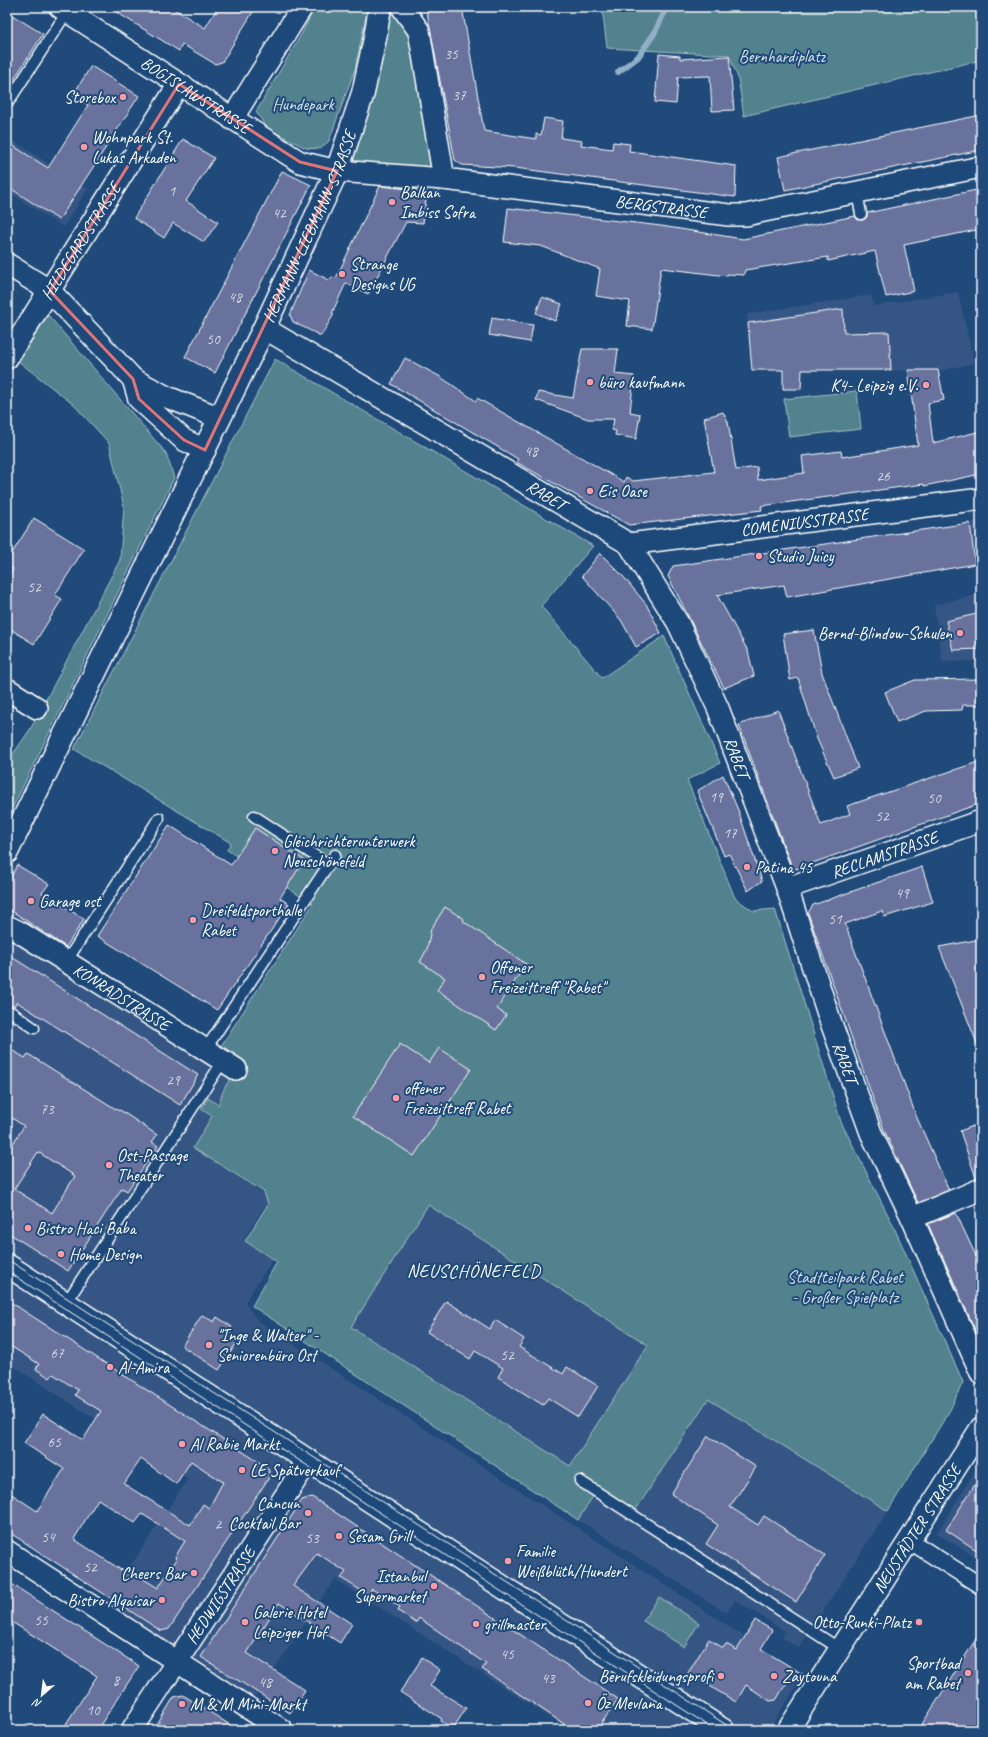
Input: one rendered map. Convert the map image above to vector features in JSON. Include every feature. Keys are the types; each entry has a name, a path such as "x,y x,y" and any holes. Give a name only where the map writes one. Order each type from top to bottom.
{"street":[{"path":"232,119 302,7"},
{"name":"HERMANN-LIEBMANN-STRASSE","path":"7,852 264,328 337,171 363,93 380,7"},
{"path":"402,7 419,31 444,179"},
{"name":"BOGISLAWSTRASSE","path":"73,11 179,84 300,162 337,171"},
{"name":"HILDEGARDSTRASSE","path":"7,358 179,84"},
{"name":"BERGSTRASSE","path":"337,171 444,179 729,215 746,215 981,167"},
{"path":"7,264 50,291 133,379 167,397 212,435"},
{"name":"RABET","path":"264,328 629,544 678,622 718,708 787,888 830,1020 871,1134 912,1218 981,1373"},
{"path":"133,379 139,399 184,440 212,435"},
{"name":"COMENIUSSTRASSE","path":"629,544 981,499"},
{"path":"7,689 36,708"},
{"name":"RECLAMSTRASSE","path":"787,888 981,821"},
{"name":"KONRADSTRASSE","path":"7,926 221,1060"},
{"path":"912,1218 981,1189"},
{"path":"7,1265 723,1730"},
{"name":"NEUSTÄDTER STRASSE","path":"788,1730 981,1428"},
{"name":"HEDWIGSTRASSE","path":"132,1730 308,1461"},
{"path":"910,1541 981,1586"},
{"path":"7,1551 282,1730"}],"lane":[{"path":"7,104 73,11"},
{"path":"857,192 862,214"},
{"path":"254,816 329,865"},
{"path":"66,962 159,818"},
{"path":"66,1303 221,1060 335,855"},
{"path":"10,1012 34,1028"},
{"path":"580,1481 840,1649"}],"highlighted area":[{"path":"179,84 300,162 337,171 205,450 184,440 139,399 133,379 50,291"}],"shaded area":[{"path":"7,137 88,189 63,227 7,191"},
{"path":"958,292 974,363 939,371 752,370 747,314 871,295 874,306"},
{"name":"Bernd-Blindow-Schulen","path":"981,520 981,582 970,523"},
{"name":"Bernd-Blindow-Schulen","path":"981,594 981,661 942,662 934,605"},
{"path":"7,916 240,1064 224,1089 218,1105 193,1148 270,1198 243,1240 273,1259 245,1302 257,1320 804,1675 768,1730 570,1730 335,1579 246,1711 98,1615 188,1479 7,1362"},
{"path":"428,1205 648,1345 570,1466 351,1327"},
{"path":"708,1399 888,1511 799,1648 782,1638 785,1631 735,1600 727,1613 578,1520 598,1488 635,1511"},
{"path":"981,1461 981,1561 937,1533"}],"green space":[{"name":"Hundepark","path":"315,7 368,7 355,69 329,141 320,149 306,148 267,128 256,112 302,33"},
{"path":"380,7 402,7 444,179 337,171"},
{"name":"Bernhardiplatz","path":"602,7 981,7 981,60 744,116 738,78 729,55 607,48"},
{"path":"48,315 166,453 174,478 7,819 7,763 31,728 120,560 124,507 109,443 74,405 18,361"},
{"name":"Stadtteilpark Rabet - Großer Spielplatz","path":"275,359 593,546 541,606 602,678 664,636 720,763 687,780 735,898 753,911 775,909 841,1122 893,1225 963,1382 950,1410 888,1511 708,1399 635,1511 598,1488 578,1520 252,1306 277,1262 245,1241 268,1204 264,1192 193,1148 212,1116 201,1109 208,1098 218,1105 224,1089 236,1069 219,1049 313,904 227,850 231,843 74,749","holes":["428,1205 648,1345 570,1466 351,1327"]},
{"path":"857,391 861,429 789,437 784,399"},
{"path":"659,1597 699,1623 684,1647 643,1621"}],"building":[{"path":"108,7 171,7 205,28 218,7 256,7 222,62 215,64 182,44 179,51"},
{"path":"426,7 462,7 484,131 536,139 536,134 541,135 544,118 563,121 561,138 582,141 581,145 612,149 613,142 630,144 629,151 736,166 735,197 515,168 462,165 455,160"},
{"path":"7,12 43,34 7,90"},
{"path":"659,54 680,56 680,59 729,56 734,110 712,111 710,76 678,77 676,104 655,102"},
{"name":"Wohnpark St. Lukas Arkaden","path":"91,66 139,96 59,220 7,186 7,142 48,168 88,105 73,95"},
{"path":"981,115 981,150 785,190 778,157"},
{"path":"183,139 214,158 186,201 218,222 204,242 173,223 164,238 134,218"},
{"path":"282,171 311,185 215,373 185,357"},
{"path":"380,186 427,191 423,223 406,222 368,294 346,283 332,313 334,314 321,336 293,322 290,315 309,270 329,280 332,277 336,278"},
{"path":"981,189 981,229 904,245 914,291 886,297 875,251 828,261 828,257 745,270 744,275 727,274 727,276 661,268 652,329 627,326 630,301 596,296 600,269 541,246 504,242 508,208 661,226 743,239 855,216 858,220 863,220 867,217 867,213"},
{"path":"542,297 562,304 555,321 536,313"},
{"path":"843,309 844,333 889,332 891,370 802,370 801,389 783,389 783,370 752,370 748,323"},
{"path":"492,318 533,325 530,342 489,335"},
{"path":"582,349 618,349 615,374 634,376 630,412 640,414 636,439 615,435 616,431 612,430 614,419 588,419 536,400 538,392 573,398"},
{"path":"405,358 439,376 476,401 477,398 624,482 626,477 633,481 714,472 704,418 723,412 728,422 736,470 757,467 758,480 804,473 802,456 841,451 842,457 918,445 908,370 938,370 944,400 928,403 933,443 981,431 981,474 924,486 924,484 761,506 762,510 629,525 516,462 518,459 391,384"},
{"path":"34,518 84,549 55,595 62,599 34,644 7,627 7,578 13,569 7,565 7,561"},
{"path":"970,523 975,564 787,597 784,585 717,595 748,651 754,676 724,688 668,576 673,566"},
{"path":"600,553 622,575 646,604 661,633 636,647 621,620 582,576"},
{"path":"981,613 981,649 953,650 946,621"},
{"path":"814,630 822,673 858,768 834,777 817,739 798,678 790,680 783,634"},
{"path":"981,679 981,705 963,705 962,710 926,711 897,722 885,692 915,680"},
{"path":"778,710 821,825 850,814 847,806 981,761 981,803 793,870 739,725"},
{"path":"723,775 738,810 762,881 748,891 729,854 724,856 697,791"},
{"name":"Dreifeldsporthalle Rabet","path":"169,825 231,865 255,828 304,860 280,898 289,904 217,1010 97,936"},
{"name":"Garage ost","path":"17,865 49,884 42,893 84,919 66,947 7,908 7,885"},
{"path":"922,867 933,902 884,917 882,911 845,924 917,1118 949,1190 918,1203 884,1130 808,913 813,905"},
{"name":"Offener Freizeittreff \"Rabet\"","path":"445,907 526,964 497,1009 506,1015 496,1030 437,990 445,978 420,962 427,949 431,929"},
{"path":"981,939 981,1051 980,1051 939,947"},
{"path":"7,954 198,1075 180,1105 17,1002 14,1006 7,1007"},
{"path":"400,1044 429,1063 439,1048 471,1069 414,1156 353,1116"},
{"path":"7,1047 25,1058 28,1054 119,1111 120,1110 157,1135 152,1142 158,1146 127,1191 122,1188 68,1271 7,1232 7,1153 24,1126 7,1115","holes":["38,1152 75,1176 52,1213 14,1189"]},
{"path":"981,1123 981,1177 976,1178 960,1131"},
{"path":"956,1213 981,1267 981,1343 928,1224"},
{"path":"7,1300 268,1468 270,1476 169,1629 161,1631 7,1531 7,1491 37,1511 64,1469 24,1443 43,1414 83,1440 101,1411 75,1395 78,1390 53,1374 50,1378 36,1369 39,1364 7,1344","holes":["141,1459 176,1484 191,1461 223,1482 209,1508 203,1504 190,1525 124,1484","98,1499 135,1523 142,1514 185,1541 175,1557 177,1559 158,1588 137,1575 135,1578 122,1569 121,1570 74,1539"]},
{"path":"446,1301 490,1329 495,1320 524,1339 519,1347 563,1374 567,1367 598,1386 578,1417 548,1398 543,1405 498,1377 503,1368 475,1351 470,1359 427,1332"},
{"path":"202,1315 214,1322 217,1317 232,1327 228,1332 239,1339 219,1370 182,1346"},
{"path":"708,1436 756,1467 730,1507 758,1525 764,1516 825,1555 796,1602 706,1544 718,1525 671,1494"},
{"path":"981,1475 981,1553 946,1530"},
{"path":"312,1497 618,1699 597,1730 573,1730 482,1669 486,1664 419,1618 416,1623 398,1611 400,1607 372,1589 368,1595 341,1578 346,1572 317,1553 293,1586 352,1624 340,1643 279,1603 247,1653 305,1690 290,1713 201,1657 302,1500"},
{"path":"7,1581 139,1666 97,1730 62,1730 97,1676 7,1619"},
{"path":"755,1620 772,1630 761,1649 806,1676 789,1679 776,1700 770,1701 746,1685 736,1702 688,1673 709,1639 723,1648 726,1644 737,1650"},
{"name":"Sportbad am Rabet","path":"981,1631 981,1730 918,1730 928,1715"},
{"path":"422,1658 440,1670 430,1686 466,1708 453,1729 441,1721 442,1719 400,1692"},
{"path":"183,1695 238,1730 154,1730 174,1697"}],"waterway":[{"path":"618,72 638,57 654,34 667,7"}],"tram line":[{"path":"7,1259 734,1730"},
{"path":"7,1271 715,1730"}],"place":[{"name":"Storebox","path":"123,97"},
{"name":"Wohnpark St. Lukas Arkaden","path":"84,147"},
{"name":"Balkan Imbiss Sofra","path":"392,202"},
{"name":"Strange Designs UG","path":"342,274"},
{"name":"büro kaufmann","path":"590,382"},
{"name":"K4- Leipzig e.V.","path":"926,385"},
{"name":"Eis Oase","path":"590,491"},
{"name":"Studio Juicy","path":"759,556"},
{"name":"Bernd-Blindow-Schulen","path":"960,633"},
{"name":"Gleichrichterunterwerk Neuschönefeld","path":"275,851"},
{"name":"Patina 45","path":"747,867"},
{"name":"Garage ost","path":"31,901"},
{"name":"Dreifeldsporthalle Rabet","path":"193,920"},
{"name":"Offener Freizeittreff \"Rabet\"","path":"482,977"},
{"name":"offener Freizeittreff Rabet","path":"396,1098"},
{"name":"Ost-Passage Theater","path":"109,1165"},
{"name":"Bistro Haci Baba","path":"28,1228"},
{"name":"Home Design","path":"61,1254"},
{"name":"\"Inge & Walter\" - Seniorenbüro Ost","path":"209,1345"},
{"name":"Al-Amira","path":"110,1367"},
{"name":"Al Rabie Markt","path":"182,1444"},
{"name":"LE Spätverkauf","path":"242,1470"},
{"name":"Cancun Cocktail Bar","path":"308,1513"},
{"name":"Sesam Grill","path":"339,1536"},
{"name":"Familie Weißblüth/Hundert","path":"508,1561"},
{"name":"Cheers Bar","path":"194,1573"},
{"name":"Istanbul Supermarket","path":"434,1586"},
{"name":"Bistro Alqaisar","path":"162,1600"},
{"name":"Galerie Hotel Leipziger Hof","path":"245,1622"},
{"name":"Otto-Runki-Platz","path":"919,1622"},
{"name":"grillmaster","path":"476,1624"},
{"name":"Sportbad am Rabet","path":"968,1673"},
{"name":"Berufskleidungsprofi","path":"721,1676"},
{"name":"Zaytouna","path":"774,1676"},
{"name":"Öz Mevlana","path":"588,1703"},
{"name":"M & M Mini-Markt","path":"182,1704"}],"district":[{"name":"NEUSCHÖNEFELD","path":"474,1271"}]}
